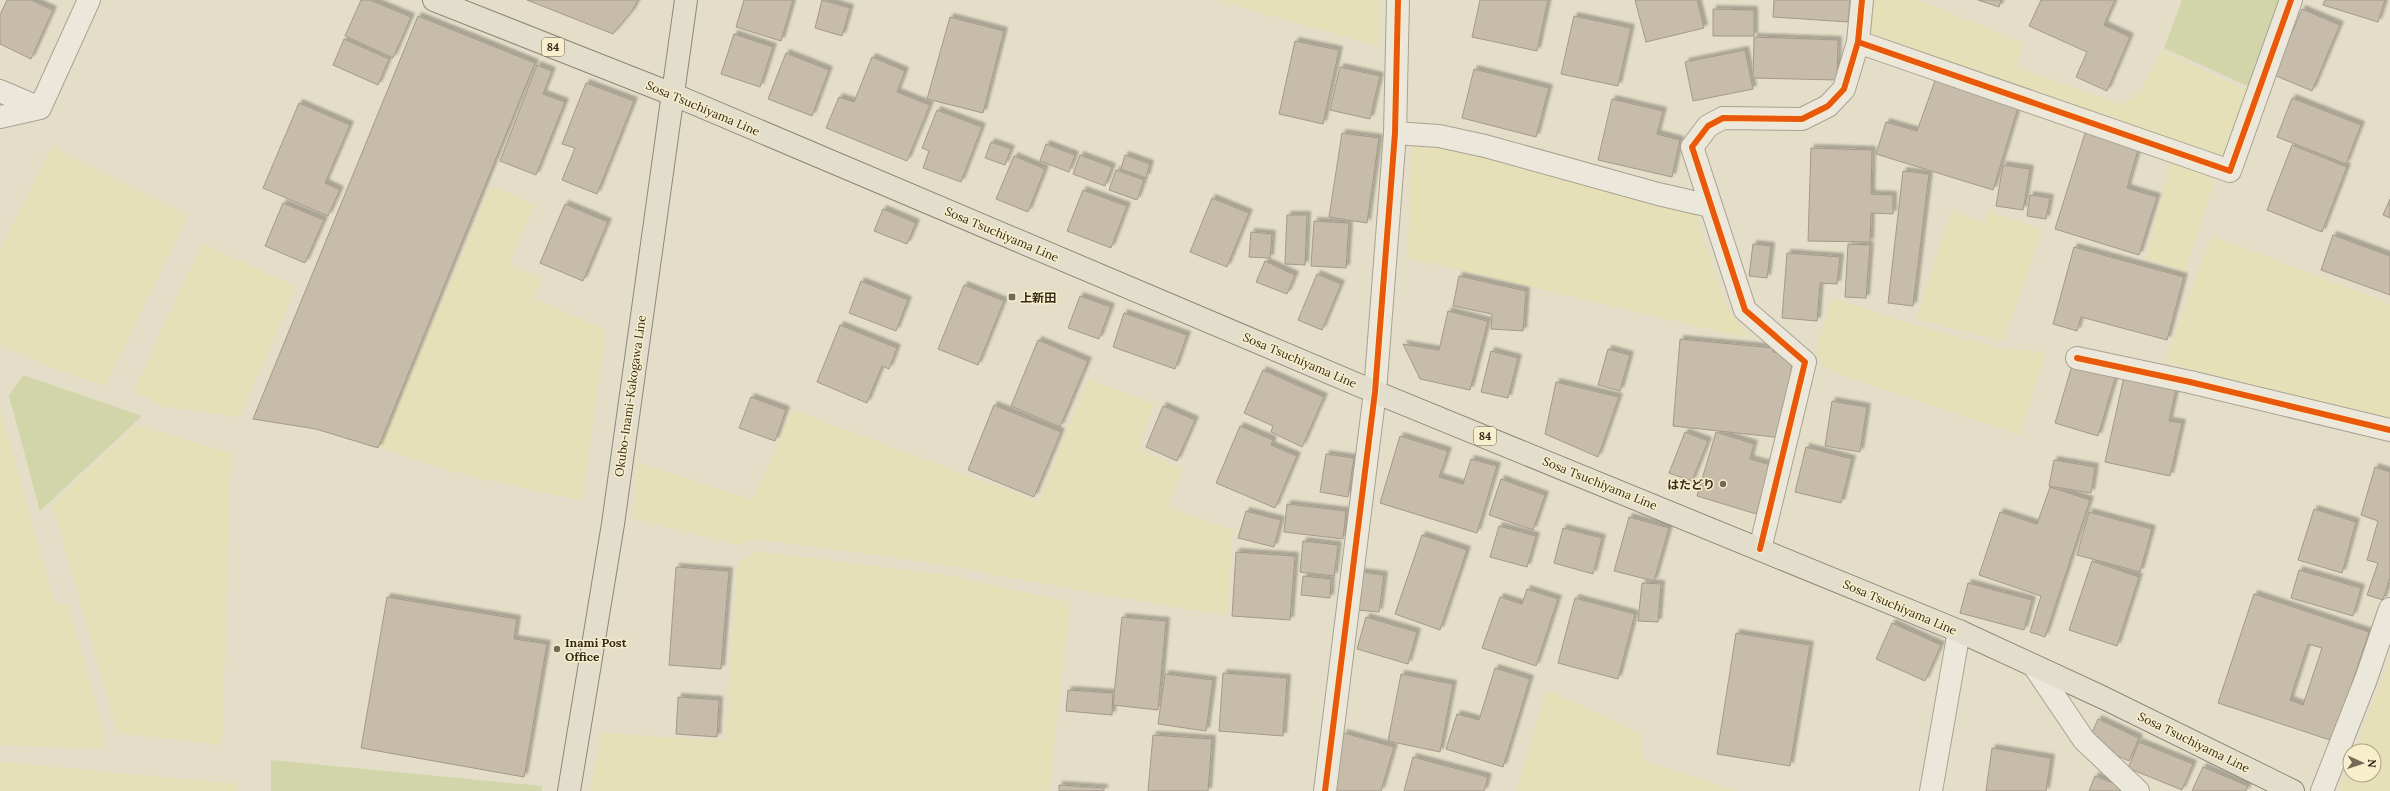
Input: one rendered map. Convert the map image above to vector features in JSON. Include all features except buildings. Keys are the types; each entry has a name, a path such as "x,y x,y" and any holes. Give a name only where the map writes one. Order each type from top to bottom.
{"main road":[{"name":"Sosa Tsuchiyama Line","path":"434,0 672,94 1375,392 1959,631 2293,791"},
{"name":"Okubo-Inami-Kakogawa Line","path":"569,791 613,524 686,0"}],"street":[{"path":"40,108 89,0"},
{"path":"1325,791 1375,392 1395,133 1398,0"},
{"path":"1760,549 1805,362 1745,310 1692,147 1708,126 1722,118 1802,119 1828,106 1844,89 1858,42 1862,0"},
{"path":"1858,42 2230,171 2291,0"},
{"path":"0,91 40,108"},
{"path":"0,117 40,108"},
{"path":"1395,133 1439,136 1484,146 1658,194 1710,206"},
{"path":"2077,358 2190,382 2390,430"},
{"path":"2322,791 2366,679 2390,608"},
{"path":"1931,791 1959,631"},
{"path":"2034,666 2084,740 2138,791"}],"shaded area":[{"path":"1215,0 1380,0 1379,46"},
{"path":"1874,0 1918,0 2023,43 2017,67 2121,105 2140,92 2162,51 2248,91 2227,149 2221,157 1869,34"},
{"path":"1429,144 1475,151 1695,213 1718,284 1730,313 1749,335 1747,338 1408,258 1411,145"},
{"path":"52,147 188,215 105,386 51,368 0,344 0,250"},
{"path":"2170,163 2215,178 2185,271 2146,259"},
{"path":"491,186 535,204 509,264 542,279 534,299 606,330 582,501 454,472 380,447"},
{"path":"1951,210 1985,223 1989,211 2043,230 2003,341 1916,320"},
{"path":"2212,236 2390,304 2390,421 2164,362"},
{"path":"202,243 296,287 240,417 160,406 134,390"},
{"path":"1832,298 1914,325 2000,348 2046,352 2020,435 1845,376 1826,367 1815,354"},
{"path":"1088,379 1154,404 1138,449 1182,469 1168,507 1233,530 1227,615 1006,577 954,566 756,539 738,545 634,519 636,462 753,500 792,410 1039,502"},
{"path":"0,409 54,602 68,604 106,739 102,749 0,745"},
{"path":"136,425 231,453 222,745 118,733 52,504"},
{"path":"758,551 945,575 1070,602 1049,791 590,791 602,733 725,741 737,563"},
{"path":"2390,659 2390,791 2339,791 2342,783 2382,783 2382,743 2358,743"},
{"path":"1547,690 1641,734 1643,761 1736,791 1516,791"},
{"path":"0,762 238,784 238,791 0,791"}],"green space":[{"path":"2182,0 2285,0 2249,87 2164,48"},
{"path":"23,375 142,416 40,511 9,396"},
{"path":"271,760 542,786 542,791 271,791"}],"cycle path":[{"path":"1325,791 1375,392 1395,133 1398,0"},
{"path":"1760,549 1805,362 1745,310 1692,147 1708,126 1723,118 1802,119 1828,106 1844,89 1858,42 1862,0"},
{"path":"1858,42 2230,171 2291,0"},
{"path":"2077,358 2190,382 2390,430"}],"place":[{"name":"上新田","path":"1012,297"},
{"name":"はたどり","path":"1723,484"},
{"name":"Inami Post Office","path":"557,649"}]}
